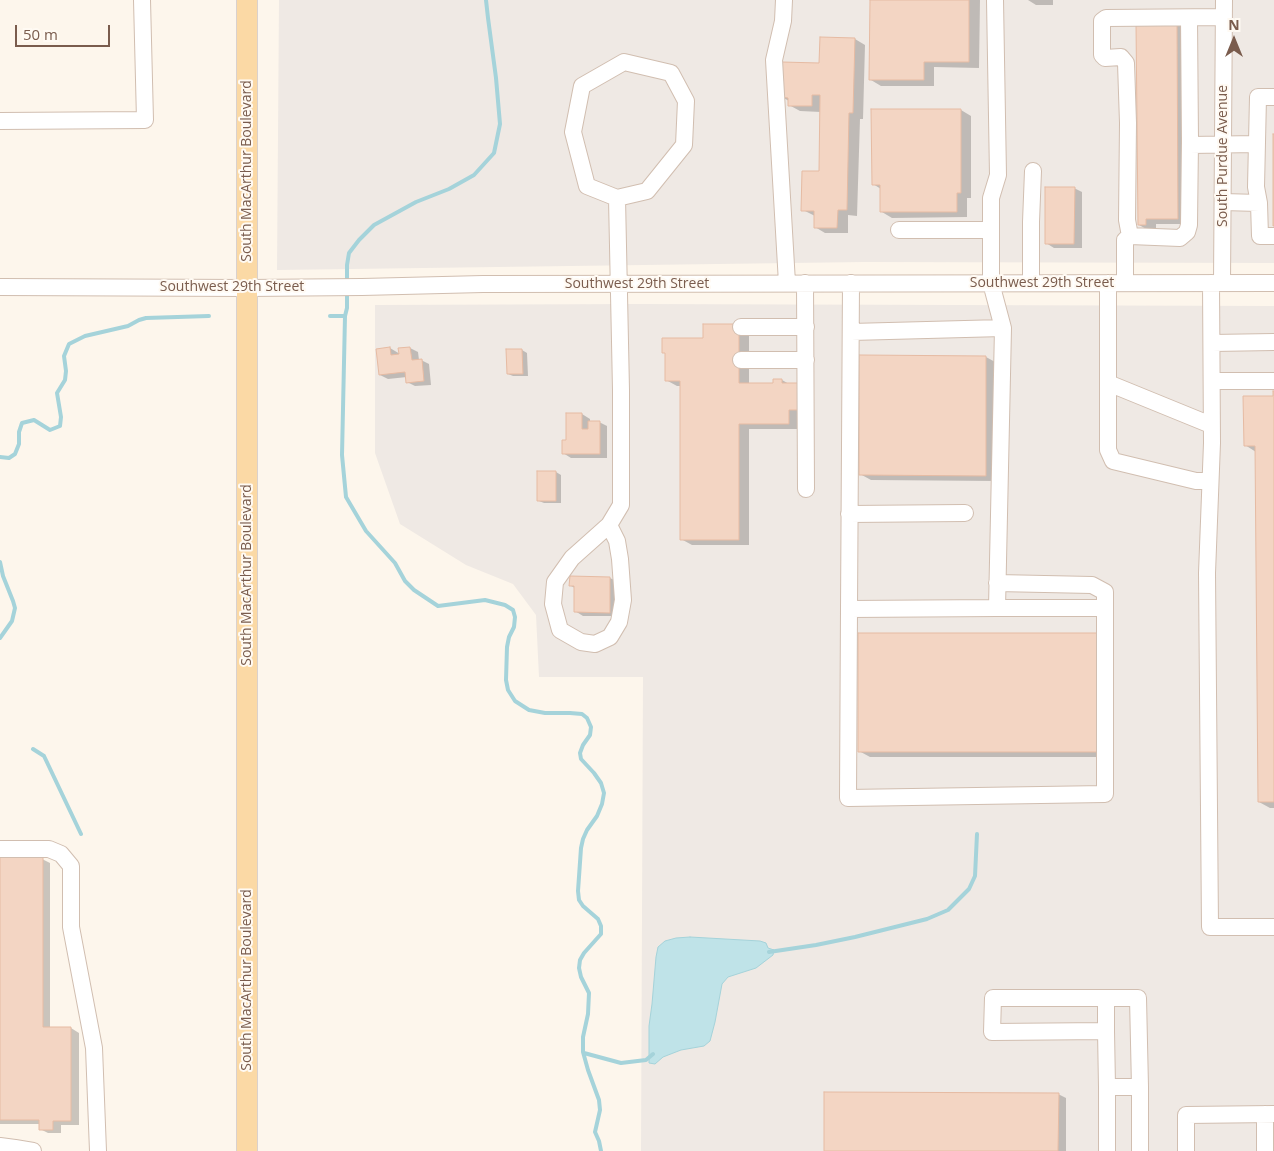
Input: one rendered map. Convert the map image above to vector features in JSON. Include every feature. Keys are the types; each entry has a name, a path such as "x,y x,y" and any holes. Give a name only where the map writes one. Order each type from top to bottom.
{"main road":[{"name":"South MacArthur Boulevard","path":"247,0 247,1151"}],"street":[{"path":"0,121 145,120 142,0"},
{"path":"784,0 784,21 774,60 787,284"},
{"path":"995,0 998,175 991,198 992,283 1003,328 997,608"},
{"name":"South Purdue Avenue","path":"1224,0 1223,202 1212,344 1207,573 1210,927 1274,927"},
{"path":"1130,236 1127,220 1128,123 1126,63 1121,58 1104,58 1102,55 1102,21 1106,18 1224,17"},
{"path":"1125,283 1125,240 1130,236 1180,238 1187,232 1189,225 1189,18"},
{"path":"624,62 671,74 686,100 684,145 647,191 617,198 587,186 572,132 582,86 624,62"},
{"path":"1274,96 1258,97 1256,187 1259,203 1260,236 1274,236"},
{"path":"1190,145 1257,144"},
{"path":"1031,283 1033,171"},
{"path":"609,525 617,541 620,559 622,600 619,622 610,637 595,644 581,642 560,630 553,604 555,582 572,558 609,525 621,505 622,390 617,198"},
{"path":"1223,202 1259,203"},
{"path":"899,230 991,230"},
{"path":"806,283 806,489"},
{"path":"851,283 848,798 1105,794 1105,592 1092,584 997,583"},
{"path":"1108,283 1108,450 1113,460 1196,481 1210,481"},
{"name":"Southwest 29th Street","path":"0,287 247,288 483,284 1274,283"},
{"path":"741,327 806,327"},
{"path":"851,332 1003,328"},
{"path":"1212,344 1274,342"},
{"path":"741,360 806,360"},
{"path":"1212,381 1274,381"},
{"path":"1108,383 1211,425"},
{"path":"849,514 965,513"},
{"path":"849,610 1105,608"},
{"path":"0,849 49,849 61,854 71,866 71,927 94,1048 98,1151"},
{"path":"1106,1031 992,1032 992,998 1138,998 1140,1151"},
{"path":"1106,998 1106,1151"},
{"path":"1107,1087 1140,1087"},
{"path":"1186,1151 1186,1115 1270,1114 1265,1151"},
{"path":"10,1148 33,1151"}],"shaded area":[{"path":"279,0 1274,0 1274,263 864,262 277,270"},
{"path":"375,305 1274,306 1274,1151 641,1151 643,677 539,677 536,615 513,584 466,565 400,524 375,453"}],"water":[{"path":"690,937 760,941 766,943 768,948 774,950 773,955 756,968 728,977 722,984 710,1041 704,1046 681,1050 663,1057 655,1064 649,1063 649,1026 658,947 665,941"}],"building":[{"path":"870,0 969,0 969,62 924,62 924,80 869,80"},
{"path":"1136,22 1177,22 1178,219 1146,219 1146,225 1138,225"},
{"path":"820,37 855,38 853,113 849,113 847,210 838,210 837,228 814,228 814,211 801,211 802,171 819,171 820,95 812,95 812,106 788,106 788,98 781,97 782,62 819,63"},
{"path":"871,109 961,109 961,193 957,193 957,212 880,212 880,185 872,185"},
{"path":"1274,134 1274,226 1273,226"},
{"path":"1045,187 1075,187 1074,244 1045,244"},
{"path":"703,324 739,324 739,383 773,383 773,379 782,379 782,383 798,383 798,410 789,410 789,424 739,424 739,540 680,540 680,381 665,381 665,353 662,353 662,338 703,338"},
{"path":"390,347 391,355 399,354 398,348 410,347 412,360 422,359 424,381 406,383 405,372 379,375 376,349"},
{"path":"506,349 522,349 523,374 507,374"},
{"path":"859,355 986,356 986,476 859,475"},
{"path":"1273,391 1274,802 1258,802 1255,446 1244,446 1243,396 1273,396"},
{"path":"566,413 582,413 582,429 588,429 588,421 600,421 600,454 562,454 562,440 566,440"},
{"path":"537,471 556,471 556,501 537,501"},
{"path":"570,576 610,577 610,613 574,612 574,586 569,586"},
{"path":"858,633 1103,633 1100,752 858,752"},
{"path":"0,857 43,857 43,1027 71,1027 71,1121 53,1121 53,1130 39,1130 39,1120 0,1120"},
{"path":"824,1092 1059,1093 1058,1151 824,1151"}],"waterway":[{"path":"347,282 349,253 374,225 416,202 449,189 474,175 494,153 500,124 486,0"},
{"path":"347,292 342,455 346,497 366,531 395,563 405,581 414,590 438,606 485,600 505,605 513,610 515,617 514,627 507,647 506,680 508,690 515,701 529,710 545,713 582,714 587,718 591,727 590,735 580,753 581,759 601,783 604,793 597,816 583,839 578,891 579,900 583,906 598,919 601,926 601,934 584,953 580,960 579,968 589,993 588,1014 583,1037 583,1052 599,1100 600,1110 595,1132 601,1151"},
{"path":"0,457 9,458 15,454 19,444 19,432 22,423 34,420 50,430 60,426 61,417 57,393 65,380 64,356 69,344 85,336 128,326 146,318 209,316"},
{"path":"330,316 345,316"},
{"path":"0,562 15,608 12,621 0,638"},
{"path":"33,749 44,756 81,834"},
{"path":"769,952 855,937 927,919 948,910 969,889 975,876 977,834"},
{"path":"584,1053 621,1063 646,1060 653,1054"}]}
